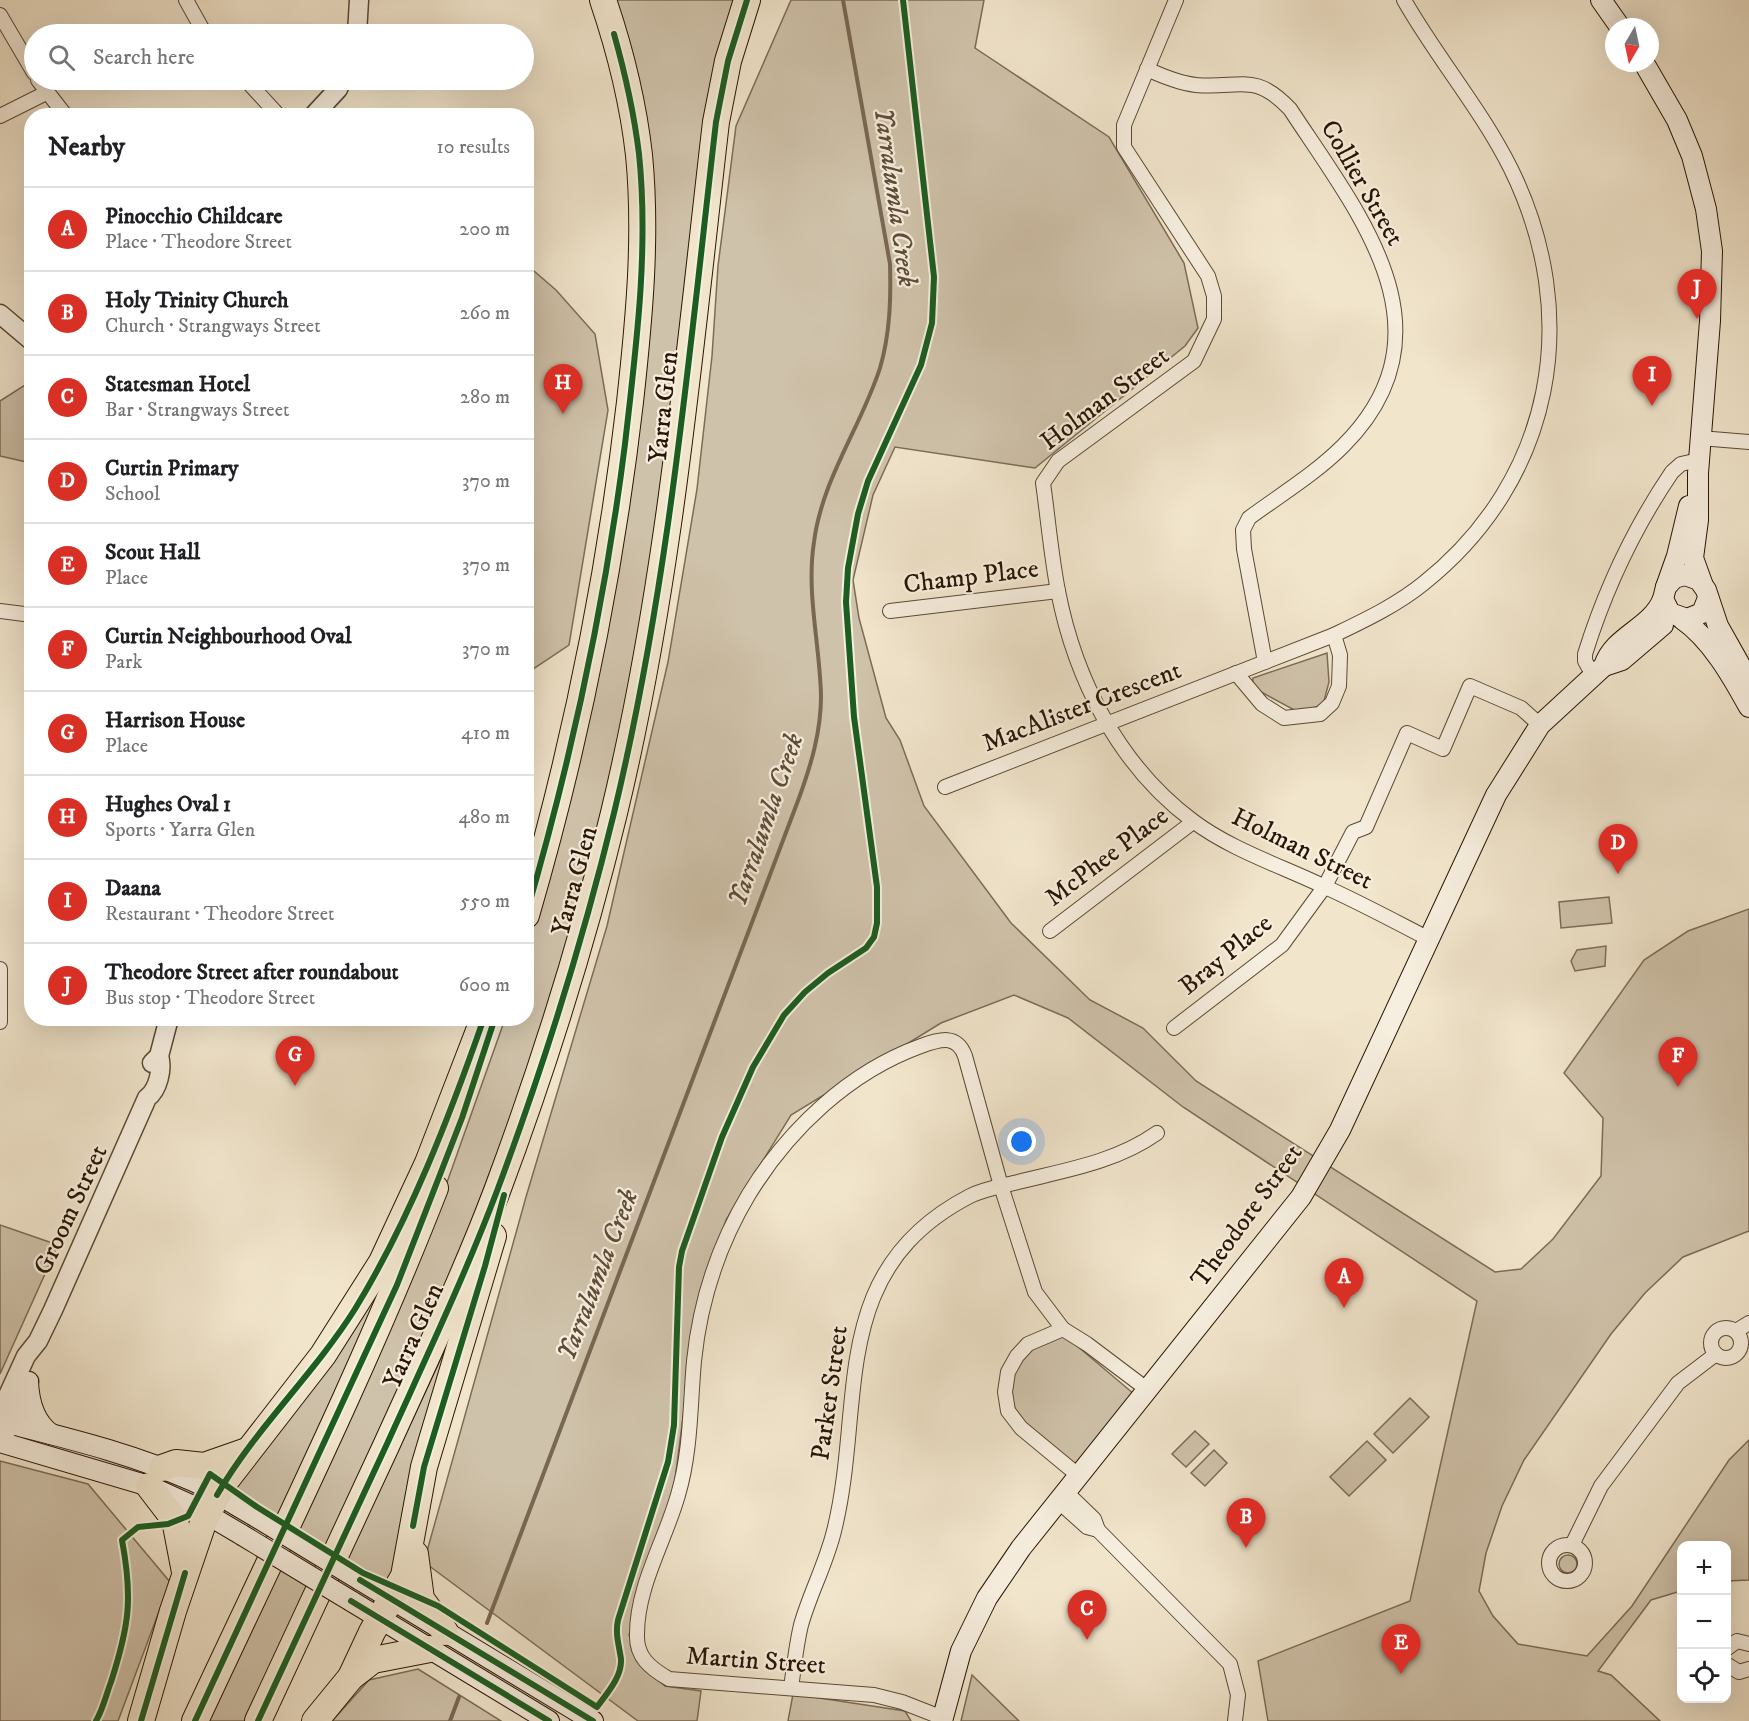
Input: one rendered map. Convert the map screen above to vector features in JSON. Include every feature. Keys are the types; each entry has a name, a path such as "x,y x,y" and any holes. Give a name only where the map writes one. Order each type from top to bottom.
{"highway":[{"name":"Yarra Glen","path":"534,886 557,802 593,643 624,454 637,328 642,236 641,180 631,104 603,0"},
{"name":"Yarra Glen","path":"258,1721 449,1309 531,1096 568,981 598,874 648,656 674,494 711,169 723,85 747,0"},
{"path":"711,169 733,63 754,0"},
{"path":"534,855 593,643"},
{"path":"141,1721 185,1573 212,1505 247,1451 323,1354 381,1262 428,1163 481,1026"},
{"name":"Yarra Glen","path":"195,1721 397,1285 462,1118 492,1026"},
{"path":"315,1721 351,1677 404,1576 424,1467 485,1266 531,1096"},
{"path":"185,1573 175,1520 155,1477 176,1463 204,1466 247,1451"},
{"path":"351,1677 373,1660 437,1640 416,1577 413,1526"}],"main road":[{"name":"Theodore Street","path":"1649,72 1677,120 1692,156 1709,227 1712,289 1698,466 1698,520 1693,558 1715,621 1749,681"},
{"name":"Theodore Street","path":"936,1718 954,1671 987,1598 1021,1548 1301,1197 1313,1178 1340,1130 1496,795 1540,725 1598,670 1617,645 1654,616 1679,551 1698,466"},
{"path":"1681,619 1700,615 1706,607 1705,590 1692,576 1681,575 1672,579 1664,593 1668,611 1695,630 1714,653 1749,707"},
{"name":"Theodore Street","path":"1598,670 1622,660 1660,627 1681,619"},
{"path":"28,1382 34,1412 41,1427 51,1434"},
{"path":"3,1424 120,1452 155,1477 212,1505 253,1515 360,1580 386,1610"},
{"path":"0,1443 155,1477"},
{"path":"212,1505 242,1535 351,1601 386,1610 437,1640 593,1721"},
{"path":"437,1640 549,1721"}],"street":[{"path":"186,0 199,24"},
{"path":"358,24 359,0"},
{"name":"Holman Street","path":"1176,0 1124,125 1124,147 1208,276 1214,296 1214,319 1194,361 1058,461 1048,472 1043,483 1058,591 1076,661 1088,691 1131,759 1194,822 1258,857 1325,886 1429,939"},
{"name":"MacAlister Crescent","path":"945,787 1334,635 1388,609 1424,584 1460,552 1494,511 1520,465 1539,416 1549,364 1550,312 1543,260 1527,209 1511,170 1483,119 1404,0"},
{"path":"0,15 24,56"},
{"name":"Collier Street","path":"1147,69 1168,78 1196,85 1234,82 1260,86 1275,93 1290,109 1378,249 1394,306 1392,355 1378,399 1365,419 1343,445 1318,468 1249,518 1243,530 1265,662"},
{"path":"44,90 59,108"},
{"path":"255,90 272,108"},
{"path":"320,108 336,90"},
{"path":"0,116 46,93"},
{"path":"0,314 24,334"},
{"path":"1700,438 1749,442"},
{"path":"1598,670 1585,661 1586,654 1600,611 1626,552 1672,472 1681,464 1698,466"},
{"name":"Champ Place","path":"890,611 1058,591"},
{"path":"0,611 24,614"},
{"path":"1236,673 1262,704 1284,717 1320,714 1332,703 1339,686 1340,655 1334,635"},
{"name":"Bray Place","path":"1174,1028 1282,945 1325,886 1353,832 1366,827 1407,733 1443,749 1470,686 1521,708 1540,725"},
{"name":"McPhee Place","path":"1050,931 1194,822"},
{"path":"0,969 0,1022"},
{"name":"Groom Street","path":"3,1424 26,1356 38,1341 147,1098 153,1094 162,1065 159,1056 168,1026"},
{"name":"Martin Street","path":"936,1718 903,1702 874,1695 669,1678 651,1669 639,1653 637,1634 648,1577 678,1496 687,1458 694,1360 702,1311 728,1232 748,1195 780,1147 836,1094 872,1069 912,1049 942,1038 953,1040 962,1046 1001,1186"},
{"name":"Parker Street","path":"791,1688 801,1625 834,1532 843,1485 852,1382 867,1310 898,1256 920,1230 972,1195 1099,1162 1133,1150 1157,1132"},
{"path":"1001,1186 1035,1292 1063,1329 1087,1344 1148,1390"},
{"path":"1736,1331 1749,1323"},
{"path":"1726,1327 1736,1331 1741,1340 1739,1351 1726,1358 1716,1354 1711,1340 1716,1331 1726,1327"},
{"path":"1063,1329 1028,1344 1017,1356 1008,1372 1005,1392 1008,1411 1021,1428 1079,1476"},
{"name":"Groom Street","path":"3,1424 28,1382 37,1358 38,1341"},
{"path":"1572,1545 1601,1486 1665,1400 1678,1383 1716,1354"},
{"path":"1062,1497 1094,1519 1098,1530 1230,1664 1238,1695 1235,1721"},
{"path":"1731,1645 1737,1641 1749,1644"},
{"path":"1731,1667 1739,1672 1749,1669"}],"shaded area":[{"path":"611,0 739,0 674,450 600,843 521,1090 460,1252 413,1361 245,1721 204,1721 439,1205 503,1026 534,1026 534,924 556,844 649,263"},
{"path":"791,0 984,0 975,48 1109,137 1184,263 1198,328 1185,346 1035,468 895,447 873,495 853,580 859,618 886,718 900,740 924,806 1011,923 1090,1000 1143,1028 1196,1081 1495,1272 1521,1269 1553,1239 1601,1176 1603,1118 1564,1073 1644,960 1688,931 1749,909 1749,1231 1683,1257 1645,1293 1611,1334 1524,1460 1502,1506 1486,1553 1479,1591 1493,1616 1518,1644 1587,1656 1632,1606 1729,1460 1749,1440 1749,1580 1731,1581 1731,1541 1677,1541 1677,1592 1651,1600 1598,1671 1611,1675 1660,1721 1268,1721 1258,1661 1410,1601 1477,1301 1183,1107 1068,1018 1014,995 941,1023 791,1115 726,1220 696,1316 673,1495 629,1635 641,1664 665,1686 701,1691 697,1721 638,1721 424,1562 526,1197 607,926 668,662 697,489 712,356 718,266 736,126"},
{"path":"534,271 556,290 595,334 608,410 569,645 534,668"},
{"path":"24,386 24,461 0,456 0,401"},
{"path":"1327,653 1329,682 1323,705 1298,712 1252,687 1253,678"},
{"path":"1609,897 1612,923 1561,928 1559,902"},
{"path":"1606,946 1605,966 1575,971 1571,961 1577,950"},
{"path":"0,1225 58,1245 0,1374"},
{"path":"408,1231 278,1518 234,1488"},
{"path":"1057,1329 1134,1394 1077,1468 1021,1418 1012,1403 1010,1387 1016,1370 1031,1351"},
{"path":"450,1339 392,1583 347,1560"},
{"path":"1410,1398 1429,1417 1393,1453 1374,1434"},
{"path":"1195,1431 1209,1444 1186,1467 1172,1454"},
{"path":"1367,1441 1386,1460 1349,1496 1330,1477"},
{"path":"1214,1450 1227,1463 1205,1486 1191,1473"},
{"path":"0,1461 88,1484 170,1582 118,1721 0,1721"},
{"path":"1568,1555 1574,1558 1577,1564 1574,1570 1568,1573 1562,1570 1559,1564 1562,1558"},
{"path":"418,1669 501,1721 332,1721 369,1680"},
{"path":"972,1675 1019,1721 961,1721"},
{"path":"793,1694 905,1711 911,1721 788,1721"}],"waterway":[{"name":"Yarralumla Creek","path":"487,1623 799,798 814,748 821,696 812,600 814,542 818,519 833,475 880,368 886,342 890,303 890,264 843,0"},
{"name":"Yarralumla Creek","path":"450,1721 459,1697"}],"cycle path":[{"path":"258,1721 386,1446 484,1223 546,1051 589,909 614,813 649,641 676,469 716,122 728,61 747,0"},
{"path":"96,1721 111,1682 125,1628 128,1596 122,1540 138,1527 168,1524 188,1516 210,1474 257,1507 363,1573 438,1606 597,1707 619,1672 621,1659 617,1635 618,1620 668,1462 674,1425 679,1267 682,1251 722,1137 753,1067 784,1015 805,992 828,973 866,948 874,937 877,923 877,887 854,717 846,602 848,568 858,514 868,481 921,365 932,323 934,277 903,0"},
{"path":"534,886 558,799 597,622 617,504 637,335 642,263 642,190 635,123 614,34"},
{"path":"217,1495 249,1447 339,1333 375,1275 427,1167 481,1026"},
{"path":"195,1721 397,1285 462,1118 492,1026"},
{"path":"413,1526 424,1467 485,1266 504,1195"},
{"path":"141,1721 185,1573"},
{"path":"360,1580 593,1721"},
{"path":"351,1601 549,1721"}],"place":[{"name":"Theodore Street after roundabout","path":"1697,319"},
{"name":"Daana","path":"1652,406"},
{"name":"Hughes Oval 1","path":"563,414"},
{"name":"Curtin Primary","path":"1618,874"},
{"name":"Harrison House","path":"295,1086"},
{"name":"Curtin Neighbourhood Oval","path":"1678,1087"},
{"name":"Pinocchio Childcare","path":"1344,1308"},
{"name":"Holy Trinity Church","path":"1246,1548"},
{"name":"Statesman Hotel","path":"1087,1640"},
{"name":"Scout Hall","path":"1401,1674"}]}
